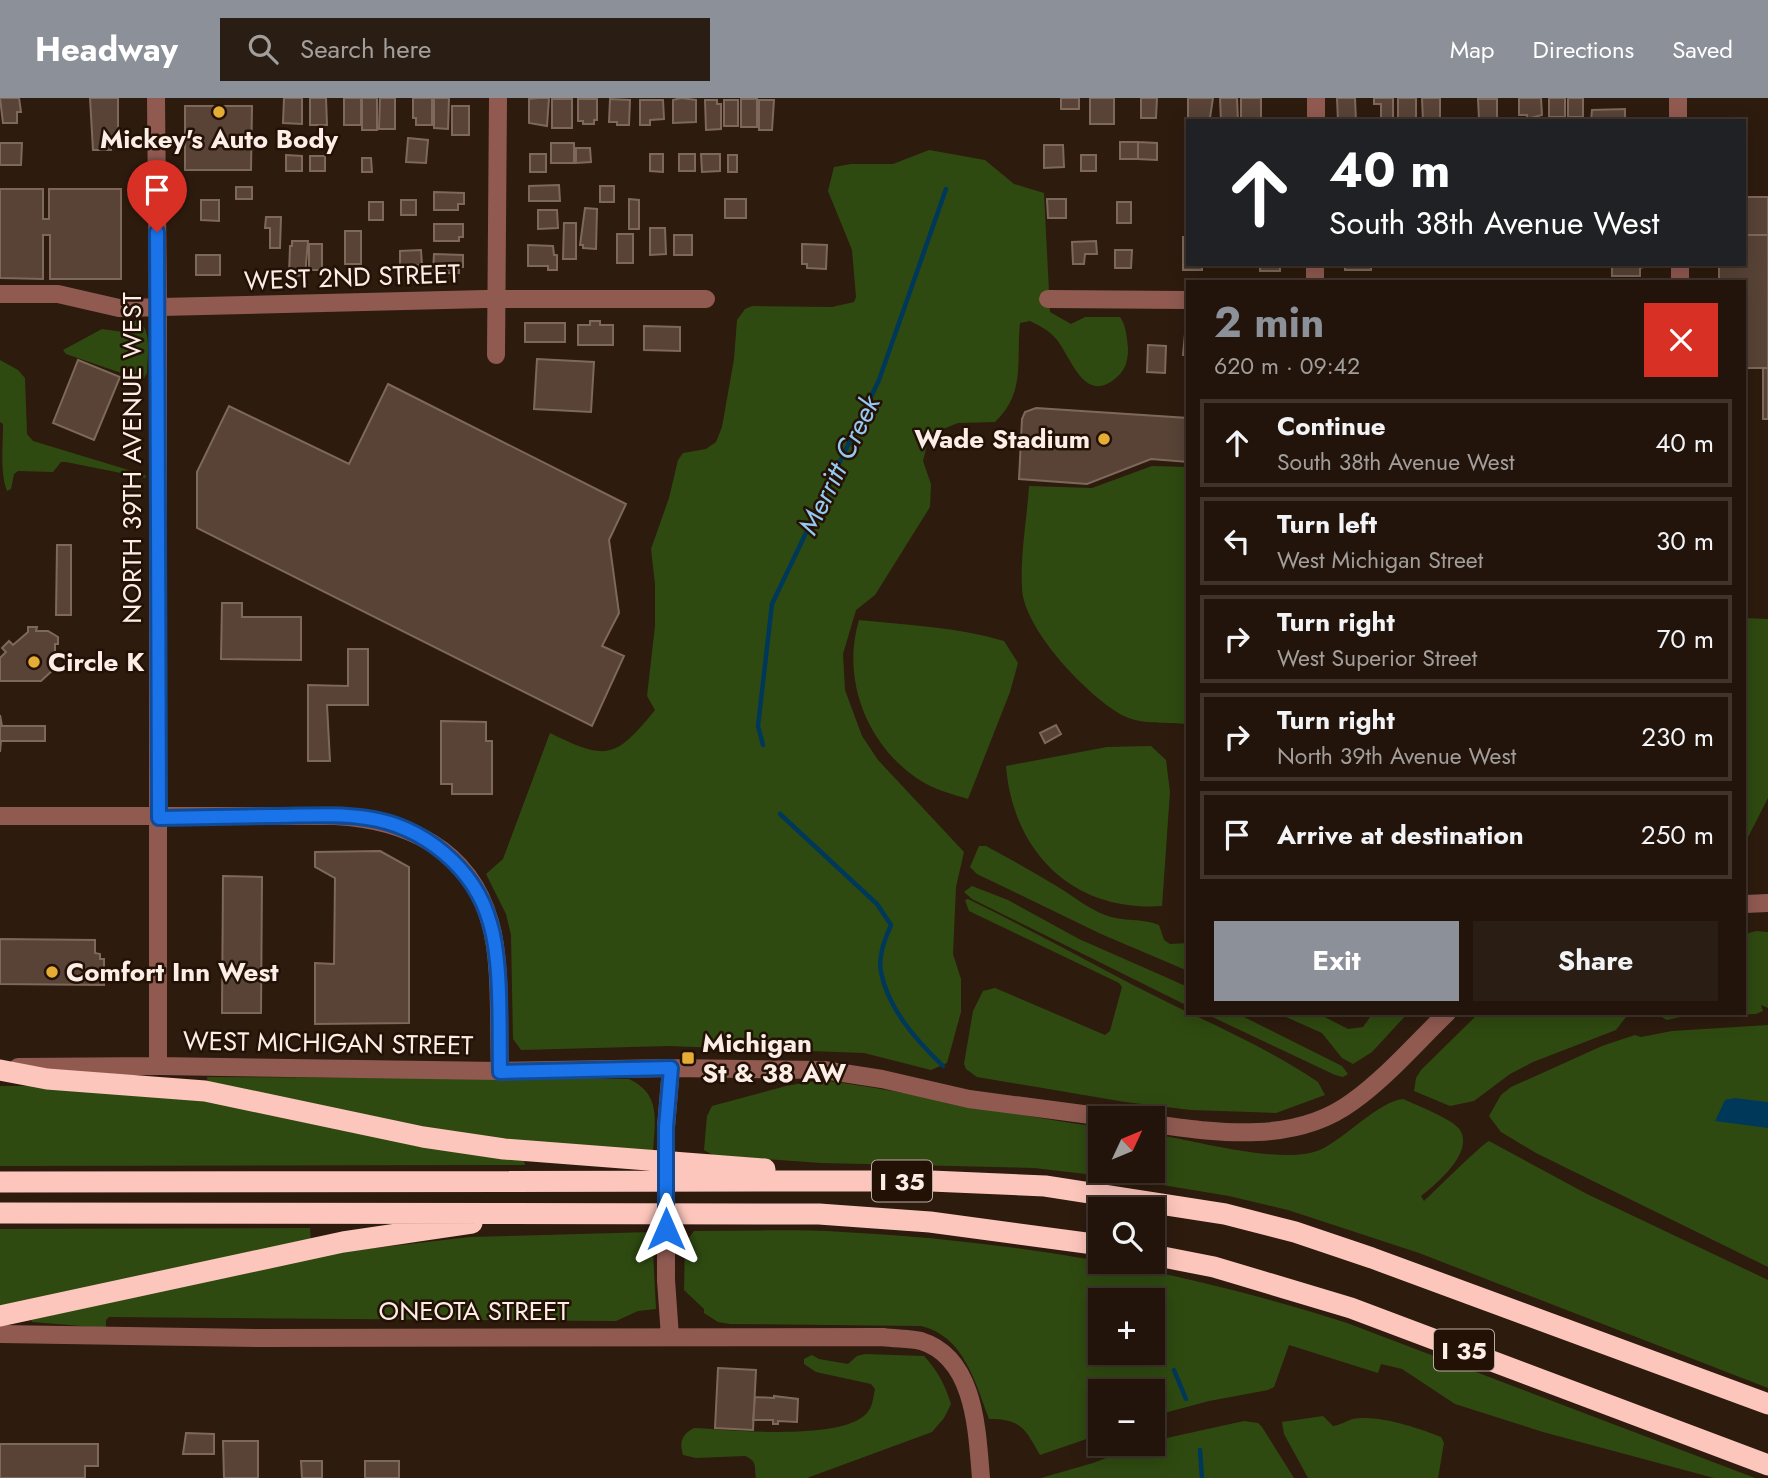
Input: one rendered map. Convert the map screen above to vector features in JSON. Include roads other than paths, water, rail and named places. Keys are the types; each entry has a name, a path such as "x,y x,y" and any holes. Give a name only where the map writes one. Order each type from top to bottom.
{"highway":[{"path":"0,1069 47,1079 205,1091 424,1137 504,1149 756,1167 825,1181"},
{"name":"I 35","path":"0,1182 931,1181 1045,1186 1224,1214 1296,1232 1768,1404"},
{"name":"I 35","path":"0,1213 820,1214 930,1222 1088,1243"},
{"path":"0,1316 343,1242 542,1213"},
{"name":"I 35","path":"1165,1257 1214,1267 1352,1308 1768,1465"}],"street":[{"name":"NORTH 39TH AVENUE WEST","path":"156,98 158,1066"},
{"path":"496,355 498,98"},
{"path":"1316,98 1316,119"},
{"path":"1678,98 1678,119"},
{"name":"WEST 2ND STREET","path":"0,294 58,294 119,308 497,300 706,299"},
{"path":"1048,299 1186,300"},
{"path":"0,816 335,816 368,818 399,825 426,839 447,855 465,873 479,895 490,922 495,947 500,1072"},
{"path":"1746,904 1768,903"},
{"path":"1166,1126 1201,1130 1277,1130 1306,1124 1350,1104 1367,1091 1445,1015"},
{"name":"WEST MICHIGAN STREET","path":"0,1069 158,1066 500,1072 671,1068 833,1071 969,1099 1088,1115"},
{"path":"670,1337 666,1280 666,1127 671,1068"},
{"name":"ONEOTA STREET","path":"0,1334 260,1338 883,1338 922,1342 944,1354 958,1372 971,1400 981,1478"}],"water":[{"path":"1735,1098 1768,1102 1768,1128 1715,1121 1725,1100"}],"waterway":[{"name":"Merritt Creek","path":"763,745 758,726 772,604 879,380 946,189"},
{"name":"Merritt Creek","path":"780,814 877,904 891,925 880,960 885,986 905,1024 943,1066"},
{"name":"Merritt Creek","path":"1174,1370 1186,1399"},
{"name":"Merritt Creek","path":"1200,1450 1202,1478"}],"place":[{"name":"Mickey's Auto Body","path":"219,112"},
{"name":"Wade Stadium","path":"1104,439"},
{"name":"Circle K","path":"34,662"},
{"name":"Comfort Inn West","path":"52,972"},
{"name":"Michigan St & 38 AW","path":"688,1058"}]}
